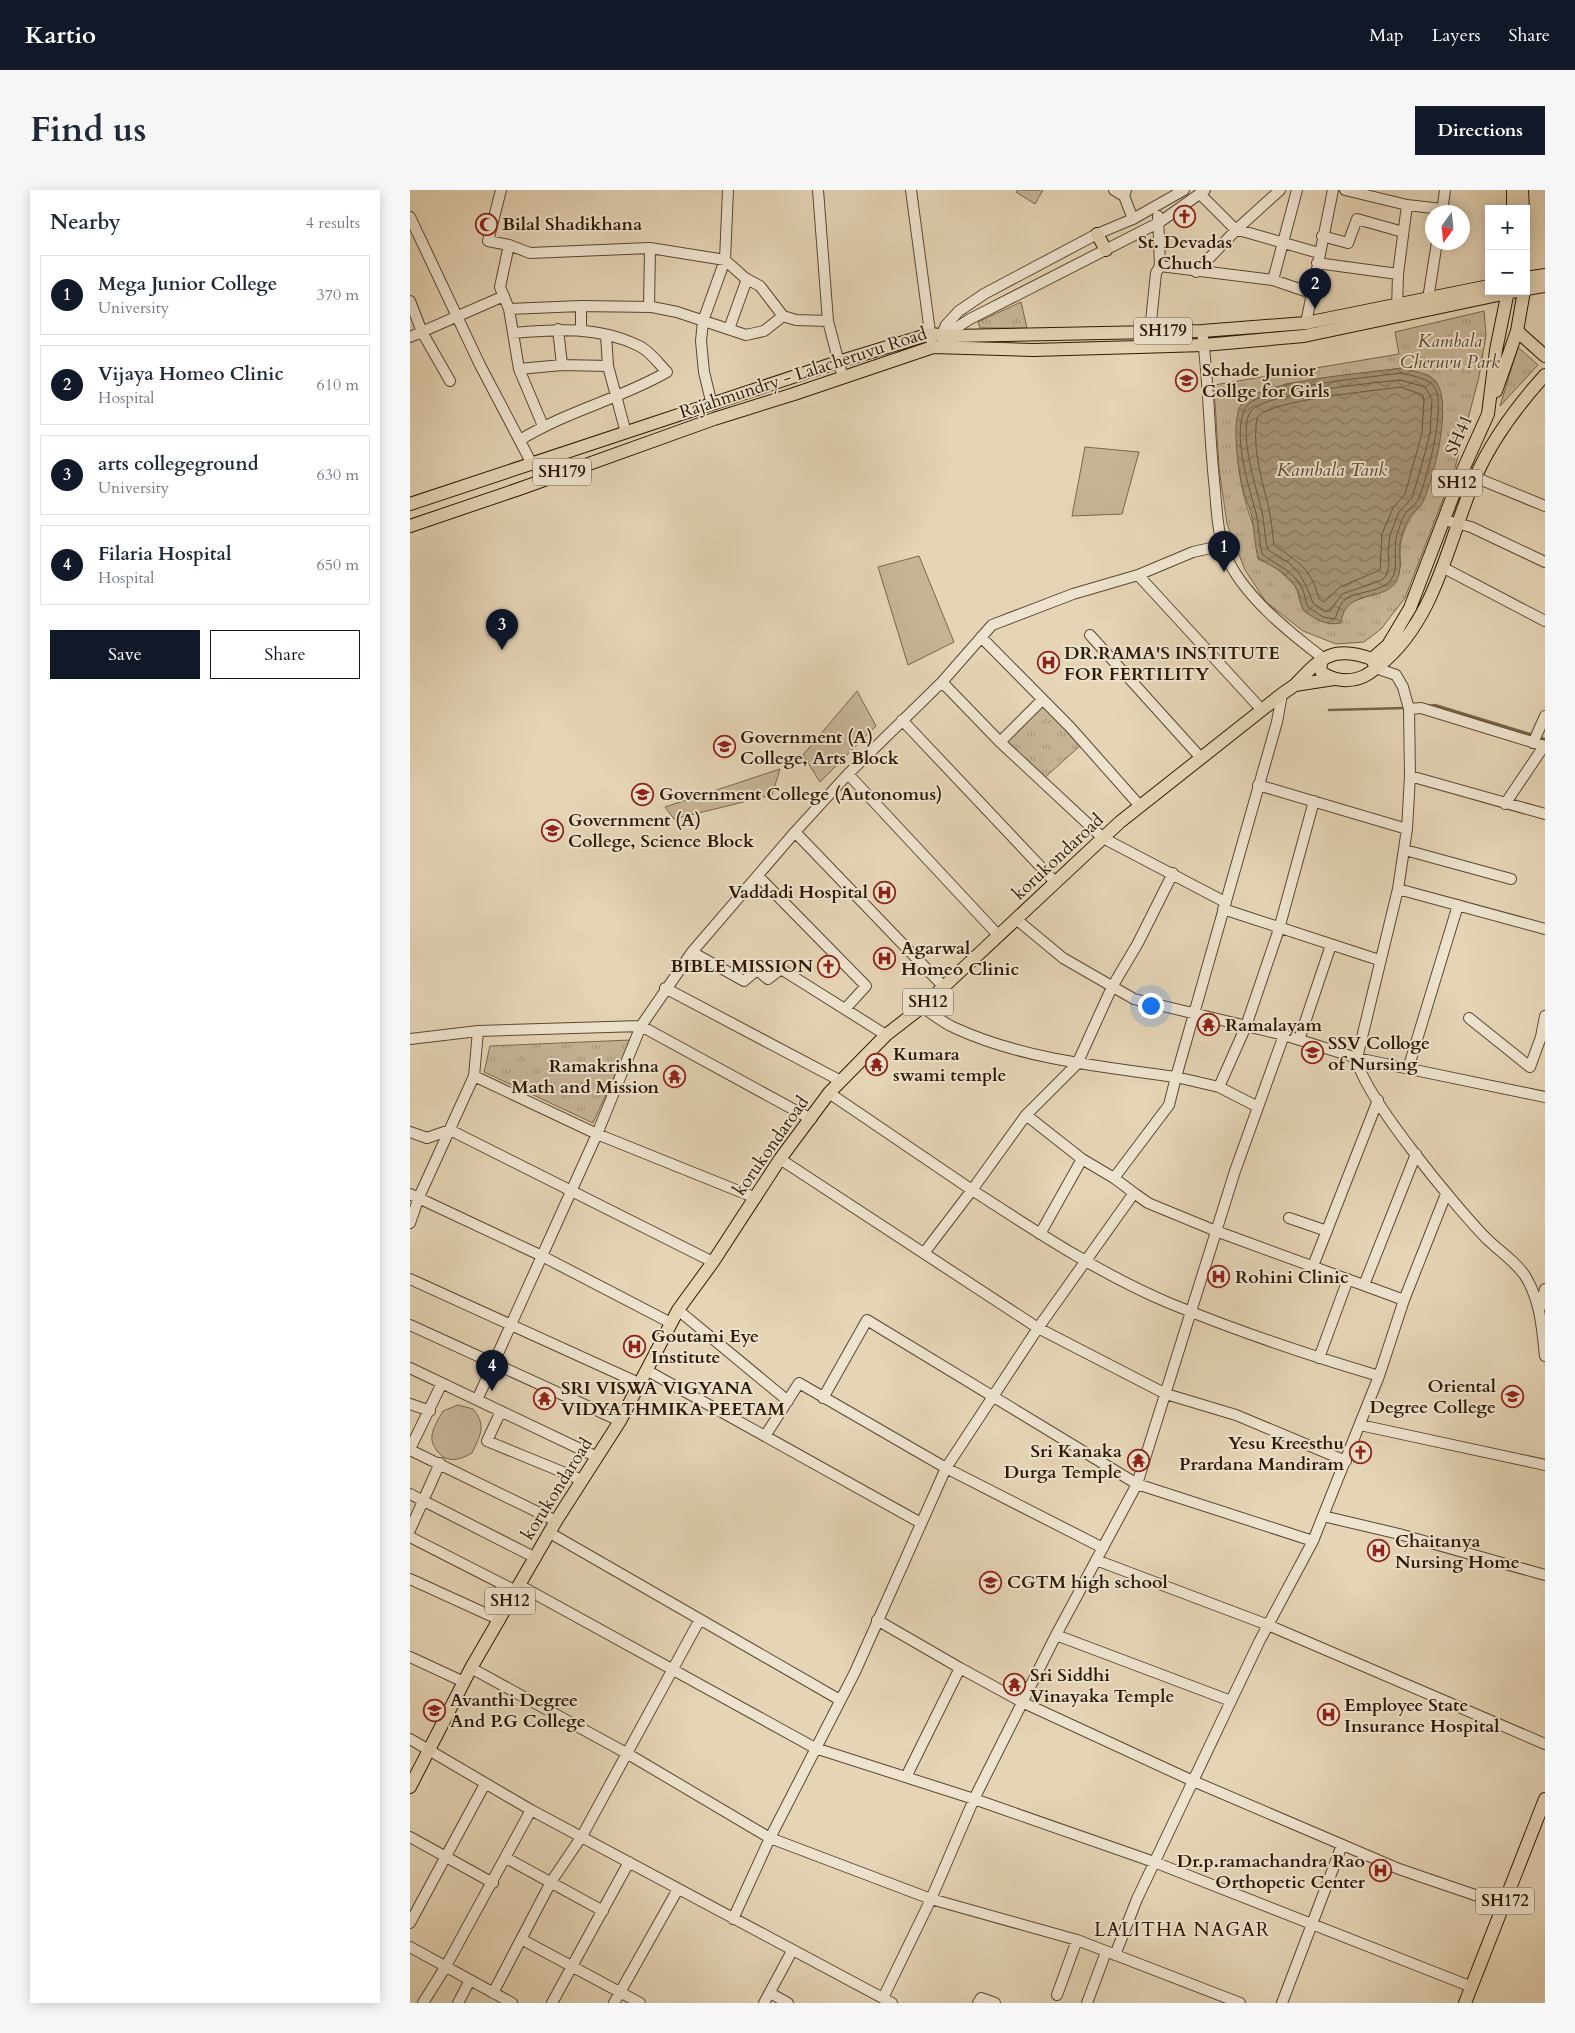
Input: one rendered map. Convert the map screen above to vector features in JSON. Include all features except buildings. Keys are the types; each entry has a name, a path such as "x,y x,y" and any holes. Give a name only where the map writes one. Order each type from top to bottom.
{"main road":[{"path":"1513,205 1514,190"},
{"path":"1522,190 1523,205"},
{"path":"1097,234 1106,250"},
{"path":"1530,277 1545,275"},
{"path":"1530,289 1545,286"},
{"name":"SH179","path":"1397,312 1428,299 1485,287"},
{"name":"Rajahmundry - Lalacheruvu Road","path":"410,526 520,489 550,476 714,419 843,378 942,341 1033,350 1204,345 1304,336 1332,325 1494,295"},
{"name":"SH41","path":"1374,664 1388,645 1410,608 1462,472 1488,414 1496,350 1510,295"},
{"name":"SH12","path":"1488,414 1516,331 1524,295"},
{"name":"SH179","path":"712,405 838,362 942,341 1031,334 1202,331 1306,323 1332,325"},
{"path":"1516,331 1545,356"},
{"path":"1097,332 1098,349"},
{"path":"1031,334 1033,350"},
{"path":"1334,679 1322,674 1320,667 1323,658 1343,652 1374,664 1395,652 1421,616 1476,477 1494,440 1518,405 1545,375"},
{"path":"626,434 712,405"},
{"name":"SH179","path":"411,500 626,434"},
{"name":"SH12","path":"1296,686 1323,658"},
{"name":"korukondaroad","path":"410,1787 471,1668 553,1527 620,1422 678,1310 713,1262 780,1160 839,1080 886,1035 944,987 1103,838 1140,806 1282,694 1296,686 1334,679 1361,678 1372,673 1374,664"},
{"name":"SH172","path":"1465,2003 1545,1799"}],"street":[{"path":"501,190 488,241 509,245 530,253 650,248 724,260 747,279 760,286 783,316 796,320 828,320"},
{"path":"712,405 702,356 701,341 703,321 724,260 728,190"},
{"path":"818,190 828,320 843,378"},
{"path":"911,190 942,341"},
{"path":"1114,190 1125,193 1133,219"},
{"path":"942,341 946,325 959,311 984,294 1097,234 1133,219 1184,190"},
{"path":"1196,272 1237,229 1280,190"},
{"path":"1273,280 1297,190"},
{"path":"1306,323 1310,293 1333,190"},
{"path":"1345,190 1425,208"},
{"path":"1443,205 1445,190"},
{"path":"942,341 956,328 970,320 1160,222 1202,192 1237,229 1284,244 1318,258 1398,274"},
{"path":"1397,312 1398,274 1407,205"},
{"path":"1150,331 1156,273 1160,266 1160,222 1156,207"},
{"path":"410,217 480,365 532,464 550,476"},
{"path":"1322,236 1348,243 1357,219 1403,232"},
{"path":"509,245 500,287 509,309 519,370 543,426"},
{"path":"649,307 650,248"},
{"path":"1428,299 1436,250"},
{"path":"1160,266 1196,272 1273,280 1310,293"},
{"path":"729,329 747,279"},
{"path":"410,337 504,296"},
{"path":"410,301 422,332 450,381"},
{"path":"509,309 581,306 649,307 703,321 746,335 764,331 783,316"},
{"path":"581,306 581,330"},
{"path":"513,333 558,329 581,330 606,335 641,346 667,372 640,388 543,426 520,440"},
{"path":"558,329 562,365"},
{"path":"1202,331 1209,442 1219,532 1230,563 1245,585 1270,613 1323,658"},
{"path":"606,335 608,366 626,434"},
{"path":"519,370 562,365 608,366"},
{"path":"1462,472 1545,506"},
{"path":"1444,520 1472,527 1545,562"},
{"path":"477,1400 597,1134 641,1026 665,988 692,952 794,832 848,774 942,682 992,626 1073,594 1138,575 1193,552 1224,546"},
{"path":"1442,567 1545,621"},
{"path":"1138,575 1262,710"},
{"path":"1090,635 1201,758"},
{"path":"982,637 1070,727 1140,806"},
{"path":"1374,664 1396,675 1408,707 1410,776 1408,829 1398,889 1379,960 1357,1058 1358,1068 1378,1100 1446,1194 1486,1239 1526,1277 1542,1313"},
{"path":"942,682 1000,742 1103,838 1172,873 1224,905 1279,929 1379,960"},
{"path":"1114,1178 1169,1105 1277,722 1282,694"},
{"path":"1000,742 1042,700"},
{"path":"1408,707 1421,708 1545,746 1505,804"},
{"path":"1533,743 1545,716"},
{"path":"902,720 1056,883"},
{"path":"848,774 999,936"},
{"path":"1410,776 1545,814"},
{"path":"1258,785 1408,829"},
{"path":"1219,1087 1246,1026 1279,929 1314,801"},
{"path":"794,832 944,987"},
{"path":"1405,850 1511,879"},
{"path":"924,1254 1026,1115 1077,1064 1112,987 1138,943 1172,873"},
{"path":"758,876 866,986 845,1009"},
{"path":"1398,889 1545,929"},
{"path":"1408,1068 1458,905"},
{"path":"1016,919 1063,958 1134,999 1284,1035 1357,1058 1545,1097"},
{"path":"1299,1040 1331,945"},
{"path":"692,952 744,981 757,970 768,979 782,969 886,1035"},
{"path":"665,988 839,1080"},
{"path":"922,1007 952,1028 983,1040 1077,1064 1176,1077 1219,1087 1258,1107"},
{"path":"1469,1018 1530,1067 1541,1038 1545,1016"},
{"path":"410,1039 478,1031 641,1026 812,1119"},
{"path":"410,1223 415,1196 450,1130 474,1076 478,1031"},
{"path":"410,1739 484,1784 888,2001 974,1799 1024,1703 1056,1635 1137,1484 1216,1231 1284,1035"},
{"path":"474,1076 597,1134 756,1198"},
{"path":"829,1093 972,1190 1040,1234 1088,1261 1168,1302 1319,1358 1379,1376"},
{"path":"1313,1266 1378,1100"},
{"path":"1026,1115 1082,1159 1114,1178 1148,1203 1216,1231 1404,1300"},
{"path":"410,1132 427,1138 450,1130 570,1192 713,1262"},
{"path":"1364,1285 1416,1154"},
{"path":"1040,1234 1082,1159"},
{"path":"780,1160 1038,1328 1166,1394 1236,1415 1346,1462"},
{"path":"733,1919 770,1838 840,1700 946,1468 1038,1328 1088,1261 1134,1193"},
{"path":"1087,2003 1268,1625 1313,1541 1379,1376 1404,1300 1446,1194"},
{"path":"415,1196 542,1256 671,1323"},
{"path":"1289,1218 1327,1231"},
{"path":"410,1279 641,1384"},
{"path":"1319,1358 1348,1279"},
{"path":"1545,1289 1542,1313 1545,1356"},
{"path":"678,1310 788,1401"},
{"path":"823,1398 867,1320 992,1398 1137,1484 1313,1541"},
{"path":"410,1326 620,1422"},
{"path":"410,1368 597,1456"},
{"path":"648,1371 922,1523"},
{"path":"442,1383 430,1412 410,1450 440,1463 553,1527 699,1621 840,1700"},
{"path":"765,1436 799,1383 946,1468 1102,1548"},
{"path":"410,1404 430,1412"},
{"path":"501,1411 487,1442 582,1480"},
{"path":"1360,1425 1545,1465"},
{"path":"410,1530 440,1463"},
{"path":"410,1494 536,1558"},
{"path":"1323,1516 1399,1534 1545,1575"},
{"path":"410,1537 517,1588 673,1670 815,1748 974,1799 1154,1862 1472,1987"},
{"path":"1096,1560 1268,1625 1545,1744"},
{"path":"410,1579 500,1620"},
{"path":"877,1620 1024,1703 1193,1781 1399,1869 1504,1905"},
{"path":"493,1993 551,1882 582,1836 699,1621"},
{"path":"1056,1635 1231,1702"},
{"path":"410,1657 464,1682"},
{"path":"471,1668 628,1754 770,1838 930,1900 1078,1940 1240,2003"},
{"path":"906,1777 960,1668"},
{"path":"411,1917 484,1784"},
{"path":"423,2003 493,1883 532,1810"},
{"path":"410,1837 493,1883"},
{"path":"1282,2003 1342,1845"},
{"path":"506,1858 603,1911"},
{"path":"552,2003 629,1862"},
{"path":"614,2003 678,1888"},
{"path":"521,1939 640,2003"},
{"path":"1057,1995 1078,1940"},
{"path":"412,1951 446,1966 512,2003"},
{"path":"764,2003 792,1951"},
{"path":"458,2003 470,1980"},
{"path":"770,1993 788,2003"},
{"path":"978,2003 981,1998 995,2003"}],"green space":[{"path":"1018,190 1043,190 1035,204 1016,192"},
{"path":"1021,302 1027,328 980,328 978,322"},
{"name":"Kambala Cheruvu Park","path":"1484,311 1486,335 1479,377 1455,468 1405,598 1381,629 1364,642 1336,644 1303,631 1266,602 1245,570 1227,524 1219,468 1214,385 1399,354 1395,332","holes":["1402,368 1431,377 1421,504 1407,525 1401,540 1401,566 1374,594 1348,603 1332,624 1318,620 1307,612 1300,602 1295,586 1276,567 1266,551 1249,514 1239,473 1237,453 1238,414 1285,384"]},
{"path":"1518,347 1538,365 1500,406"},
{"path":"1085,447 1139,452 1122,514 1072,516"},
{"path":"919,556 954,642 908,665 878,567"},
{"path":"857,691 876,726 820,782 803,755"},
{"path":"1043,706 1081,745 1042,780 1005,743"},
{"path":"780,769 772,795 674,819 665,807"},
{"path":"631,1040 593,1123 484,1072 490,1046"},
{"path":"458,1405 473,1409 480,1420 481,1431 472,1453 454,1460 445,1458 437,1451 432,1442 432,1433 443,1411"}],"water":[{"name":"Kambala Tank","path":"1402,368 1428,375 1439,386 1442,400 1442,418 1437,458 1432,477 1422,504 1410,516 1402,535 1400,541 1400,569 1397,580 1383,592 1350,604 1344,612 1341,623 1326,623 1304,611 1295,586 1286,576 1258,559 1252,517 1240,477 1237,455 1236,430 1239,409 1243,402 1254,394 1272,388 1318,379"}],"waterway":[{"path":"1428,706 1435,705 1533,735"},
{"path":"1329,710 1405,708"},
{"path":"1538,737 1545,739"}],"place":[{"name":"St. Devadas Chuch","path":"1185,217"},
{"name":"Bilal Shadikhana","path":"486,224"},
{"name":"Vijaya Homeo Clinic","path":"1315,309"},
{"name":"Schade Junior Collge for Girls","path":"1186,380"},
{"name":"Mega Junior College","path":"1224,572"},
{"name":"arts collegeground","path":"502,650"},
{"name":"DR.RAMA'S INSTITUTE FOR FERTILITY","path":"1048,663"},
{"name":"Government (A) College, Arts Block","path":"724,747"},
{"name":"Government College (Autonomus)","path":"643,794"},
{"name":"Government (A) College, Science Block","path":"552,830"},
{"name":"Vaddadi Hospital","path":"884,892"},
{"name":"Agarwal Homeo Clinic","path":"885,958"},
{"name":"BIBLE MISSION","path":"829,966"},
{"name":"Ramalayam","path":"1209,1025"},
{"name":"SSV Colloge of Nursing","path":"1312,1053"},
{"name":"Kumara swami temple","path":"877,1064"},
{"name":"Ramakrishna Math and Mission","path":"675,1076"},
{"name":"Rohini Clinic","path":"1219,1277"},
{"name":"Goutami Eye Institute","path":"635,1346"},
{"name":"Filaria Hospital","path":"492,1391"},
{"name":"Oriental Degree College","path":"1512,1396"},
{"name":"SRI VISWA VIGYANA VIDYATHMIKA PEETAM","path":"545,1398"},
{"name":"Yesu Kreesthu Prardana Mandiram","path":"1360,1453"},
{"name":"Sri Kanaka Durga Temple","path":"1138,1461"},
{"name":"Chaitanya Nursing Home","path":"1379,1551"},
{"name":"CGTM high school","path":"991,1582"},
{"name":"Sri Siddhi Vinayaka Temple","path":"1014,1685"},
{"name":"Avanthi Degree And P.G College","path":"434,1710"},
{"name":"Employee State Insurance Hospital","path":"1328,1715"},
{"name":"Dr.p.ramachandra Rao Orthopetic Center","path":"1381,1871"}],"district":[{"name":"LALITHA NAGAR","path":"1182,1930"}]}
